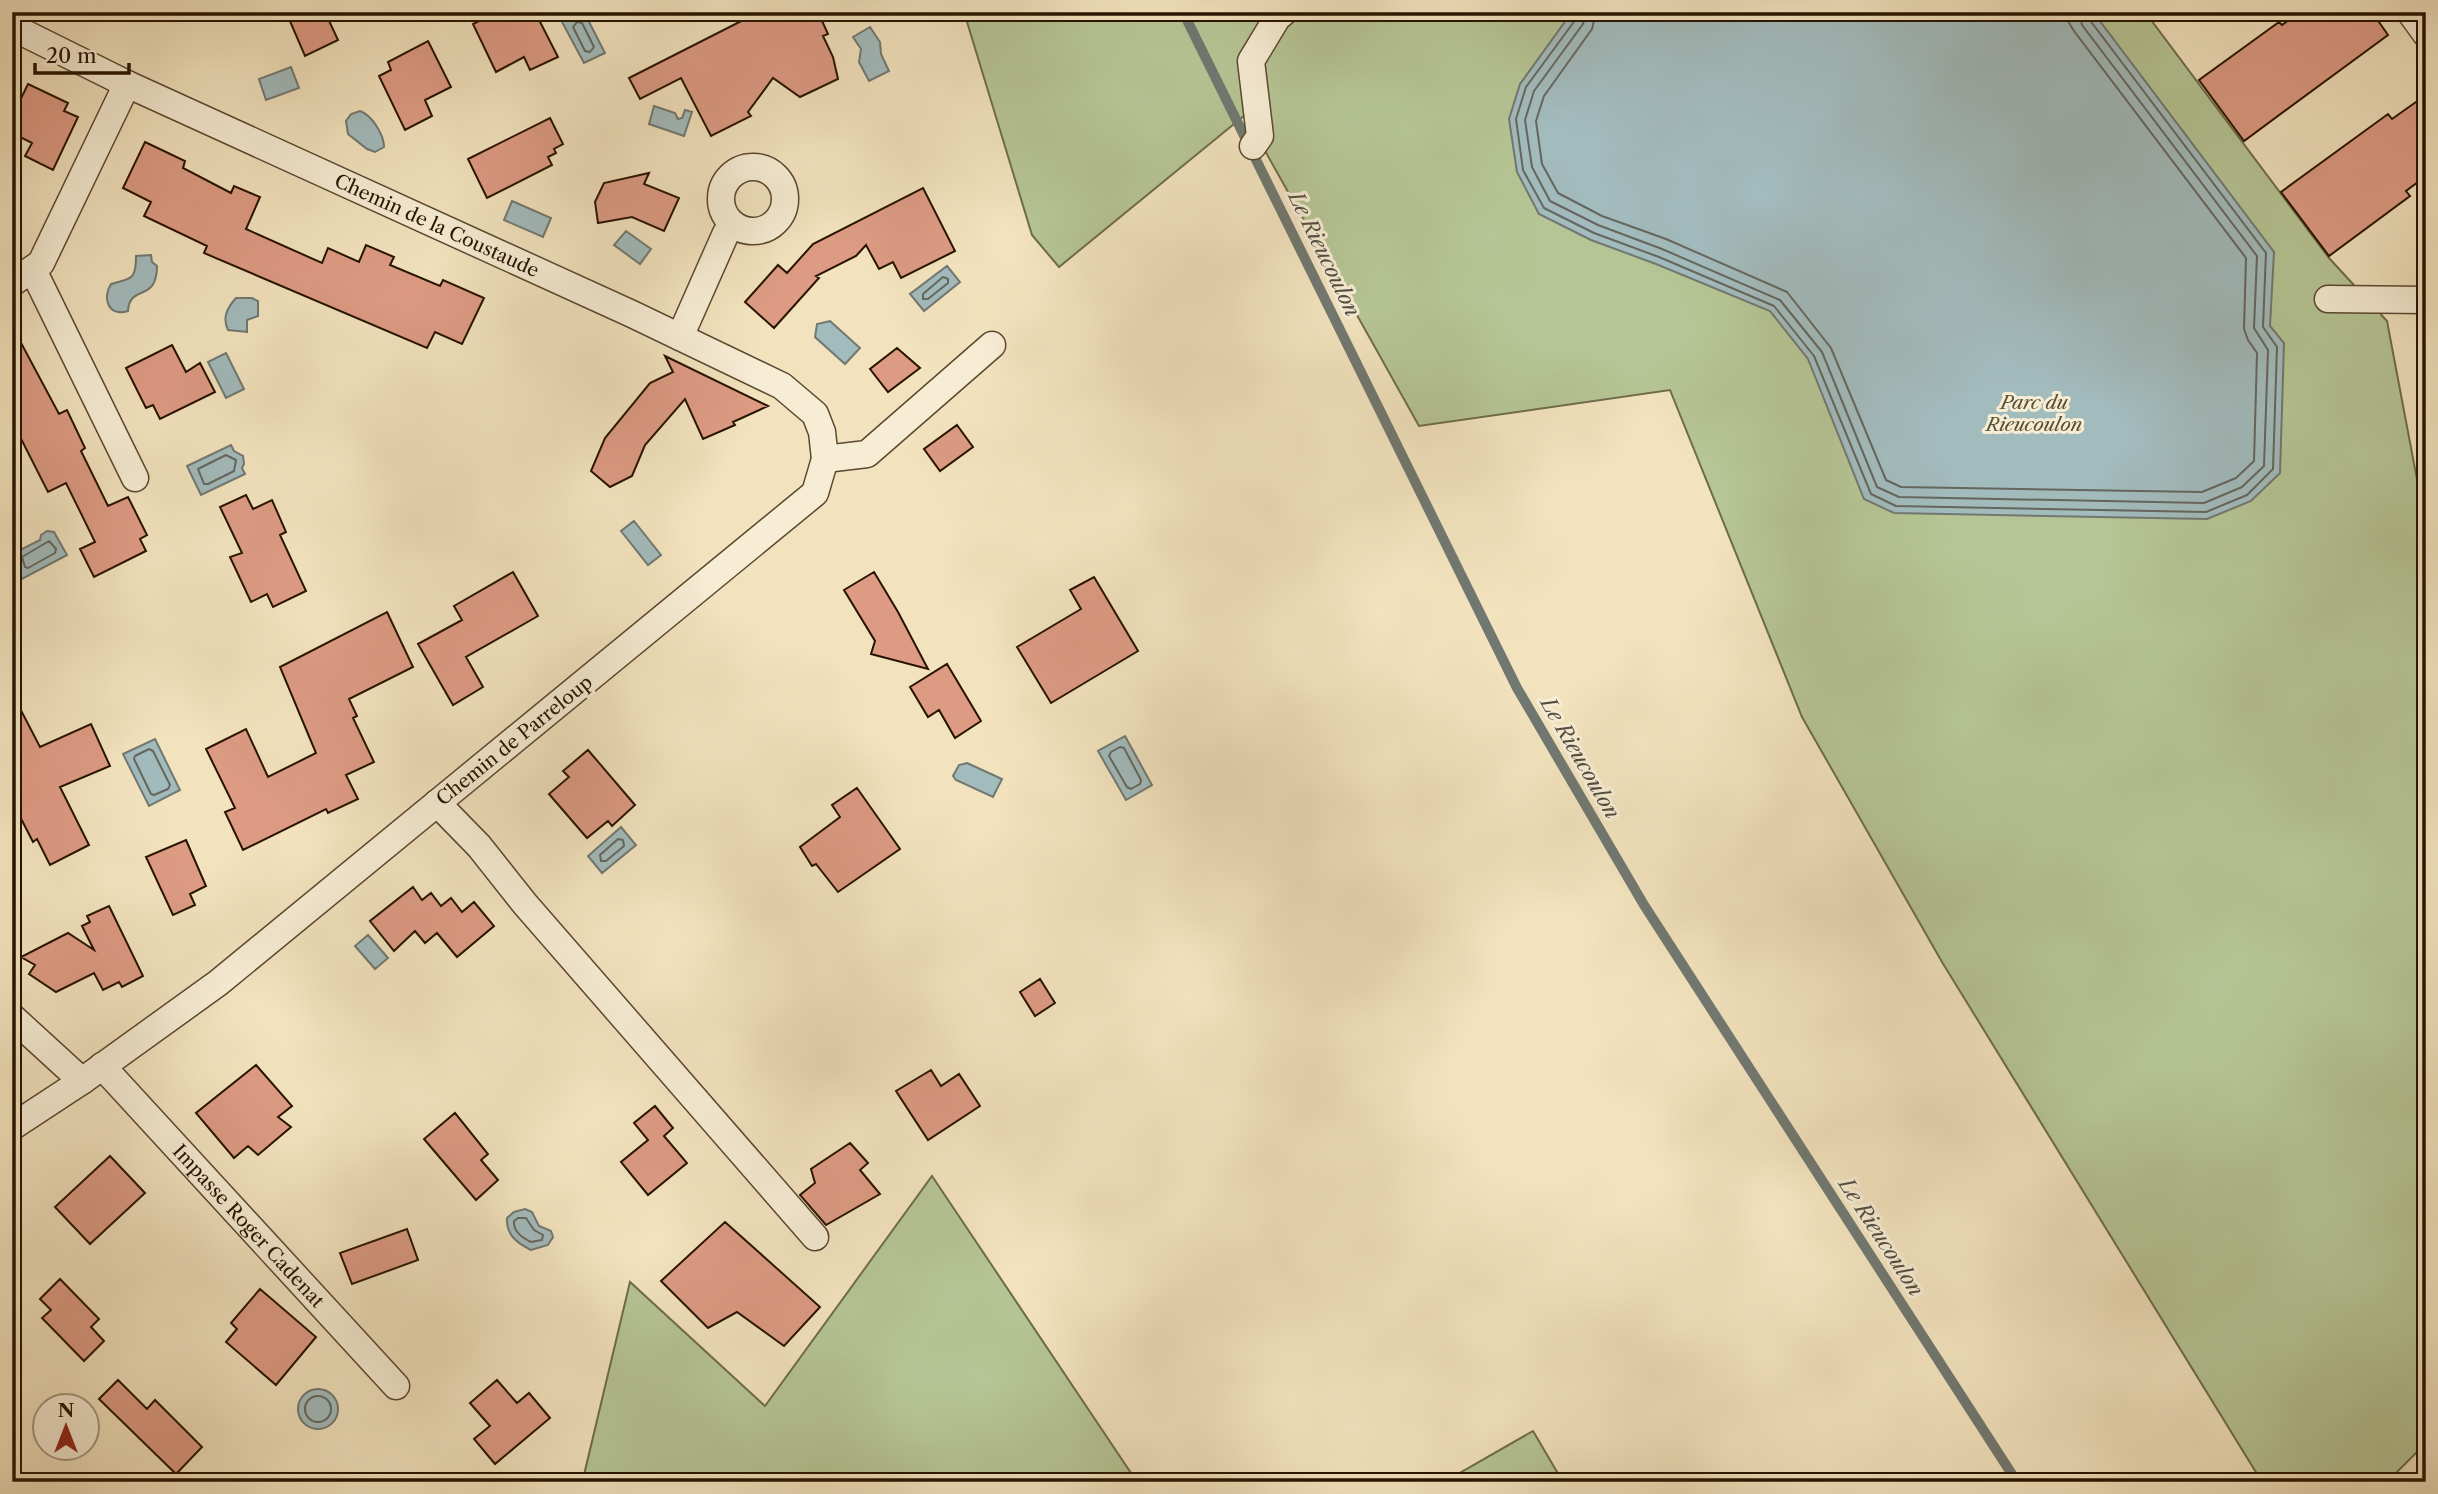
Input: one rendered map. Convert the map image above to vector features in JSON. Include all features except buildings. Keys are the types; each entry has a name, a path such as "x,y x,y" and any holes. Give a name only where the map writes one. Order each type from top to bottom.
{"street":[{"path":"1257,141 1251,61 1277,18 1284,12"},
{"path":"2410,12 2426,34"},
{"name":"Chemin de la Coustaude","path":"12,27 127,84 782,386 815,414 822,432 825,458"},
{"path":"127,84 41,263 22,276 135,478"},
{"path":"680,337 726,233 734,226"},
{"path":"2328,299 2426,300"},
{"path":"825,458 867,454 992,345"},
{"name":"Chemin de Parreloup","path":"12,1127 92,1074 218,983 815,492 825,458"},
{"path":"437,803 479,846 525,904 816,1237"},
{"name":"Impasse Roger Cadenat","path":"12,1017 92,1074 396,1385"}],"green space":[{"name":"Parc du Rieucoulon","path":"964,12 1275,12 1267,41 1301,12 2145,12 2329,258 2387,321 2426,527 2426,1443 2387,1482 2262,1482 1942,962 1802,717 1670,390 1419,426 1245,115 1059,267 1032,235"},
{"path":"932,1176 1137,1482 585,1482 583,1479 630,1282 765,1406"},
{"path":"1533,1431 1563,1482 1444,1482"}],"water":[{"path":"584,12 605,53 584,63 562,22"},
{"path":"1572,12 2093,12 2274,252 2270,326 2284,343 2280,473 2251,501 2207,519 1894,513 1864,499 1808,359 1770,311 1591,240 1539,214 1517,172 1509,119 1520,84"},
{"path":"870,27 880,42 881,54 889,71 869,81 859,62 861,49 853,37"},
{"path":"291,67 299,88 266,100 259,79"},
{"path":"654,106 675,113 678,119 682,118 685,110 692,112 684,136 649,124"},
{"path":"360,111 373,121 382,137 384,147 375,152 348,134 346,121 351,114"},
{"path":"512,201 551,218 543,237 504,220"},
{"path":"626,231 651,249 640,264 614,245"},
{"path":"151,255 152,262 157,266 153,285 133,298 128,311 111,309 107,295 111,284 134,274 136,256"},
{"path":"947,266 960,282 924,311 910,294"},
{"path":"236,298 252,298 258,301 258,316 247,320 247,332 228,330 226,326 226,313"},
{"path":"830,321 860,348 845,364 815,337 817,324"},
{"path":"226,353 244,389 226,398 208,362"},
{"path":"231,445 234,451 243,456 242,468 245,474 201,495 187,466"},
{"path":"634,521 661,555 648,565 621,531"},
{"path":"47,531 54,532 67,555 22,579 12,554 40,540 41,535"},
{"path":"1125,736 1152,785 1126,800 1098,751"},
{"path":"155,739 180,790 149,806 123,754"},
{"path":"967,763 1002,779 993,797 956,780 953,776 959,765"},
{"path":"621,827 636,845 602,873 588,856"},
{"path":"368,935 388,958 375,969 355,946"},
{"path":"525,1209 532,1212 539,1226 551,1231 553,1237 548,1245 531,1250 510,1234 507,1218 514,1212"},
{"path":"318,1389 332,1395 338,1409 332,1423 318,1429 304,1423 298,1409 304,1395"}],"waterway":[{"name":"Le Rieucoulon","path":"1183,12 1517,688 1644,905 2017,1482"}]}
